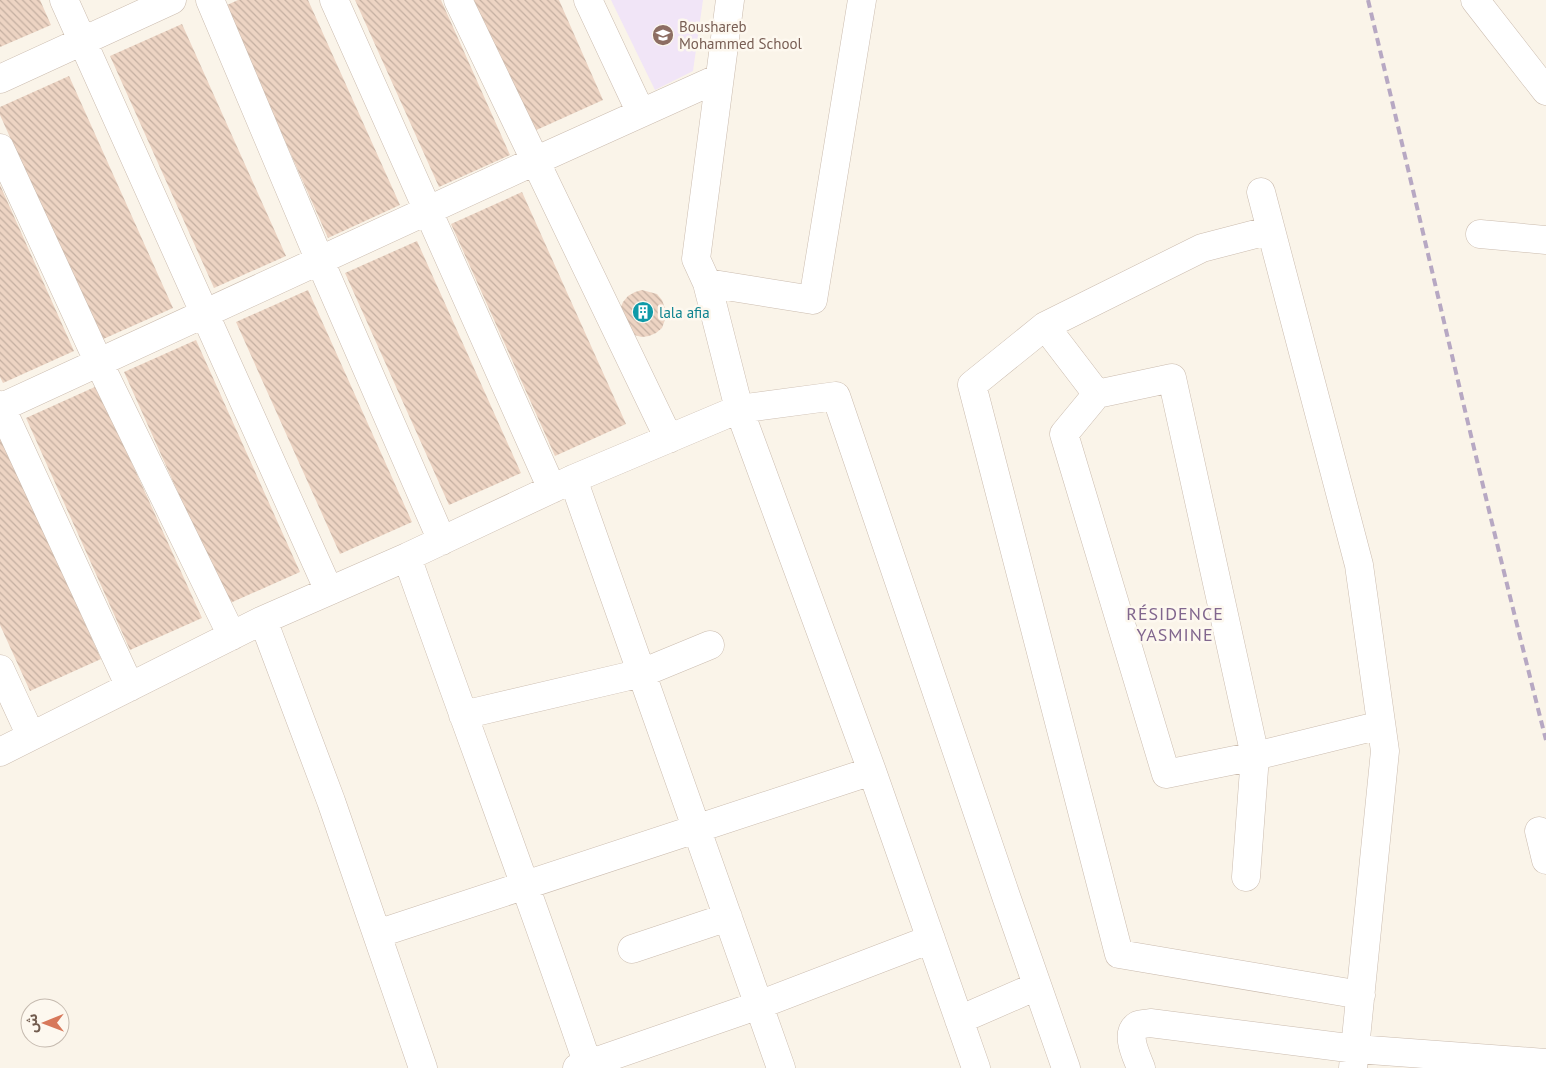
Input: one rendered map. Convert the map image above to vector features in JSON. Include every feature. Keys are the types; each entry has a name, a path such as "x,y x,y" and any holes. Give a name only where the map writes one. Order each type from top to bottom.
{"street":[{"path":"64,0 329,591"},
{"path":"0,79 172,0"},
{"path":"210,0 320,261 442,541"},
{"path":"334,0 428,210 563,484 642,673 781,1068"},
{"path":"458,0 669,439"},
{"path":"588,0 641,114"},
{"path":"730,0 696,259 707,283 739,410 872,770 976,1068"},
{"path":"707,283 813,300 862,0"},
{"path":"1475,0 1546,91"},
{"path":"130,686 0,407 719,78"},
{"path":"0,148 99,363 232,636"},
{"path":"1261,192 1359,566 1385,751 1354,1058"},
{"path":"1271,230 1202,248 1045,326 972,385 1119,954 1361,995"},
{"path":"1480,234 1546,240"},
{"path":"1045,326 1097,394"},
{"path":"1246,877 1255,756 1172,378 1097,394 1064,434 1166,774 1255,756 1381,725"},
{"path":"0,752 262,620 407,557 563,484 739,410 836,396 1066,1068"},
{"path":"407,557 558,976 585,1067 759,1005 931,939"},
{"path":"262,620 331,801 424,1068"},
{"path":"463,715 642,673 710,646"},
{"path":"0,669 31,736"},
{"path":"377,934 872,770"},
{"path":"1539,831 1546,860"},
{"path":"632,949 728,917"},
{"path":"959,1020 1037,986"},
{"path":"1141,1068 1132,1042 1133,1030 1138,1025 1150,1023 1354,1058 1546,1063"}],"shaded area":[{"name":"Boushareb Mohammed School","path":"611,0 703,0 693,71 655,90"}],"building":[{"path":"0,0 40,0 51,25 0,47"},
{"path":"238,0 308,0 400,205 328,238 225,6"},
{"path":"355,0 441,0 510,155 439,187"},
{"path":"473,0 559,0 603,100 532,132"},
{"path":"182,24 286,256 214,288 110,56"},
{"path":"69,76 173,308 101,340 0,115 0,107"},
{"path":"0,185 74,351 3,383 0,377"},
{"path":"522,192 626,424 555,456 451,224"},
{"path":"417,241 521,473 449,505 345,273"},
{"path":"308,290 412,522 340,554 236,322"},
{"name":"lala afia","path":"642,290 657,294 662,300 667,314 662,328 656,333 642,337 634,335 620,309 628,296"},
{"path":"196,340 300,572 228,604 124,372"},
{"path":"97,386 202,618 130,650 26,418"},
{"path":"0,433 101,659 30,691 0,625"}],"railway":[{"path":"1368,0 1546,740"}],"place":[{"name":"Boushareb Mohammed School","path":"663,35"},
{"name":"lala afia","path":"643,312"}],"district":[{"name":"RÉSIDENCE YASMINE","path":"1175,623"}]}
